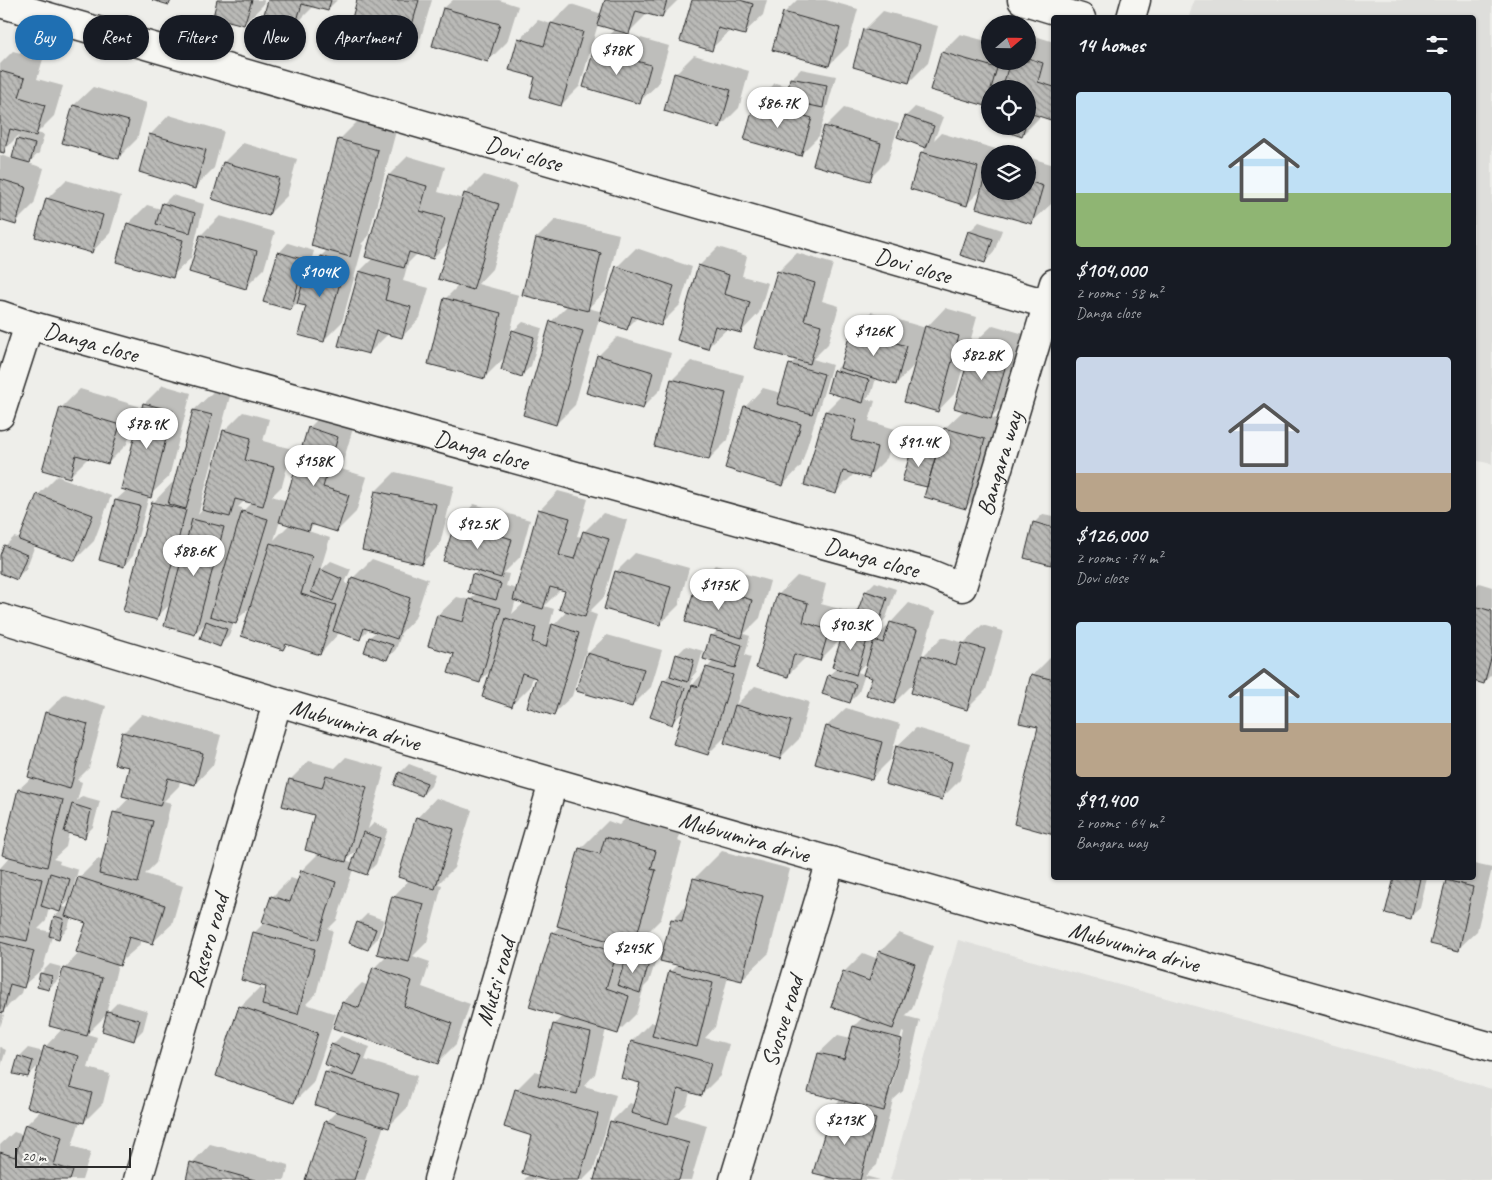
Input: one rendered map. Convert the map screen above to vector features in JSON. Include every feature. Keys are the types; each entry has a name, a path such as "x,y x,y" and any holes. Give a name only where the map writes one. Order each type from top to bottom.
{"street":[{"path":"1022,0 1071,15"},
{"path":"1132,15 1136,0"},
{"name":"Dovi close","path":"0,3 1051,294"},
{"name":"Bangara way","path":"962,587 1051,294"},
{"name":"Danga close","path":"0,315 29,325 928,573 962,587"},
{"path":"0,415 29,325"},
{"name":"Mubvumira drive","path":"0,618 277,703 553,783 1492,1048"},
{"name":"Rusero road","path":"138,1180 277,703"},
{"name":"Mutsi road","path":"438,1180 553,783"},
{"name":"Svosve road","path":"734,1180 831,862"}],"shaded area":[{"path":"1194,0 1492,0 1492,464 1476,460 1476,15 1190,15"},
{"path":"958,940 1492,1089 1492,1180 890,1180"}],"building":[{"path":"152,0 171,0 169,5"},
{"path":"217,0 252,0 247,15 244,15 244,25 234,22 234,15 213,15"},
{"path":"268,0 331,0 328,11 302,4 299,15 264,15"},
{"path":"357,0 419,0 415,15 353,15"},
{"path":"605,0 667,0 662,18 636,11 629,34 597,25"},
{"path":"692,0 740,0 753,4 745,35 718,28 712,51 680,41"},
{"path":"443,8 500,24 488,62 432,46"},
{"path":"783,12 840,28 829,66 772,50"},
{"path":"551,23 583,32 561,106 530,97 535,77 509,70 518,38 544,46"},
{"path":"863,29 920,45 909,83 853,67"},
{"path":"594,49 651,65 640,104 583,87"},
{"path":"941,52 981,63 981,70 996,70 994,80 981,80 981,105 930,90"},
{"path":"1036,61 1043,63 1038,82 1051,86 1051,120 1036,115 1036,80 1005,80 1007,70 1036,70"},
{"path":"0,71 25,78 19,97 45,105 36,136 10,129 4,153 0,152"},
{"path":"674,73 731,90 720,128 664,111"},
{"path":"790,78 827,85 823,108 786,100"},
{"path":"755,101 812,118 801,156 744,140"},
{"path":"73,105 129,121 119,159 62,143"},
{"path":"905,116 934,126 926,148 897,137"},
{"path":"824,126 881,143 870,181 813,165"},
{"path":"149,134 206,150 195,189 139,172"},
{"path":"17,139 35,144 30,163 12,158"},
{"path":"338,139 378,150 350,257 311,246"},
{"path":"921,152 978,167 967,206 910,189"},
{"path":"223,162 279,178 269,216 212,199"},
{"path":"388,175 427,186 420,211 445,218 433,259 409,252 404,268 365,257"},
{"path":"0,179 26,187 16,225 0,220"},
{"path":"1036,184 1043,186 1032,224 976,208 981,190 981,200 1036,200"},
{"path":"464,193 499,204 473,290 438,279"},
{"path":"46,198 103,215 92,253 35,237"},
{"path":"162,203 195,213 190,233 156,224"},
{"path":"127,223 183,240 173,278 116,262"},
{"path":"968,231 993,239 985,263 960,255"},
{"path":"200,235 257,251 246,289 189,272"},
{"path":"536,238 601,253 588,311 522,295"},
{"path":"278,252 305,260 291,310 263,302"},
{"path":"321,256 345,264 324,342 298,335 306,306 297,304 307,268 317,271"},
{"path":"698,265 729,275 724,294 750,302 741,333 715,326 708,349 677,340"},
{"path":"616,266 674,286 661,326 632,316 627,330 599,320"},
{"path":"359,271 390,280 385,300 411,307 402,338 376,331 369,354 338,346"},
{"path":"777,271 815,283 804,320 821,325 810,364 754,348"},
{"path":"444,298 501,313 485,379 428,364"},
{"path":"550,321 583,331 556,425 523,415"},
{"path":"925,326 959,336 938,412 904,402"},
{"path":"512,330 534,337 522,377 501,370"},
{"path":"851,330 907,346 896,385 840,368"},
{"path":"973,343 1009,353 991,419 954,408"},
{"path":"597,355 653,372 643,409 586,393"},
{"path":"789,364 824,374 812,414 777,404"},
{"path":"833,370 869,380 863,403 827,392"},
{"path":"671,379 726,393 709,460 654,446"},
{"path":"143,403 173,411 151,498 121,489"},
{"path":"744,406 801,424 783,486 725,468"},
{"path":"60,407 120,425 108,464 76,455 70,478 42,470"},
{"path":"193,410 212,415 186,509 168,504"},
{"path":"825,411 857,420 851,440 877,447 869,478 843,471 836,494 804,485"},
{"path":"308,427 338,437 323,487 349,495 337,532 311,524 309,531 279,522"},
{"path":"944,428 985,439 966,509 924,497"},
{"path":"223,430 251,438 245,460 274,467 263,506 235,499 230,517 202,510"},
{"path":"912,448 936,455 927,487 902,481"},
{"path":"375,491 436,504 422,564 362,550"},
{"path":"37,494 93,515 75,561 19,540"},
{"path":"115,500 140,506 124,567 99,560"},
{"path":"152,502 186,510 157,620 123,611"},
{"path":"538,509 570,518 559,555 574,559 583,531 609,539 585,617 559,609 565,591 550,587 543,609 513,600"},
{"path":"242,511 268,519 236,624 210,616"},
{"path":"192,519 224,527 195,635 164,626"},
{"path":"455,522 512,539 501,578 443,561"},
{"path":"1033,522 1051,527 1051,565 1024,558"},
{"path":"270,543 312,556 301,594 336,605 320,655 286,644 283,650 241,636"},
{"path":"4,545 27,555 17,580 0,573 0,555"},
{"path":"320,569 342,579 333,601 311,592"},
{"path":"615,571 671,587 660,625 604,609"},
{"path":"472,574 501,584 496,600 468,592"},
{"path":"352,577 410,598 397,639 364,628 360,640 333,631"},
{"path":"696,583 752,600 742,638 685,622"},
{"path":"865,591 887,598 877,629 854,621"},
{"path":"777,594 808,603 803,622 829,630 820,661 794,654 788,677 756,668"},
{"path":"469,599 501,608 480,683 448,673 454,654 428,646 437,615 463,622"},
{"path":"1476,607 1492,611 1492,655 1484,684 1476,682"},
{"path":"506,618 536,628 532,642 546,647 552,624 579,633 554,716 527,707 536,678 522,673 512,707 482,697"},
{"path":"206,621 227,629 220,647 200,639"},
{"path":"890,622 917,630 894,704 866,695 872,678 863,675 874,640 883,643"},
{"path":"845,627 869,634 856,675 832,667"},
{"path":"710,635 742,645 735,668 703,659"},
{"path":"369,637 393,645 387,660 364,652"},
{"path":"962,643 985,649 967,710 911,693 922,655 956,665"},
{"path":"587,653 644,669 632,707 576,691"},
{"path":"676,654 694,660 688,682 670,676"},
{"path":"706,667 733,675 708,755 673,744 692,685 699,687"},
{"path":"1031,674 1051,679 1051,834 1014,824 1038,727 1019,723"},
{"path":"828,675 856,684 850,703 822,694"},
{"path":"663,680 685,688 672,725 650,717"},
{"path":"735,705 791,721 780,759 724,743"},
{"path":"45,712 88,724 70,789 28,777"},
{"path":"826,726 882,742 872,780 815,764"},
{"path":"122,732 203,753 195,785 168,778 160,806 122,796 129,767 114,764"},
{"path":"896,746 952,762 942,800 885,784"},
{"path":"399,772 427,783 422,796 394,785"},
{"path":"326,775 367,787 346,862 305,850 314,815 282,806 289,779 322,788"},
{"path":"18,789 63,800 47,867 2,855"},
{"path":"72,804 91,810 85,838 64,832"},
{"path":"113,812 153,821 138,883 99,874"},
{"path":"416,817 454,829 435,889 398,877"},
{"path":"363,832 380,838 367,875 350,869"},
{"path":"605,837 656,851 651,869 656,870 633,948 557,926 579,848 600,854"},
{"path":"0,869 42,879 27,941 0,935"},
{"path":"301,870 336,882 318,940 262,922 271,896 290,902"},
{"path":"50,873 70,879 60,912 41,906"},
{"path":"78,877 165,905 153,944 129,937 120,966 76,952 86,923 65,916"},
{"path":"693,878 763,896 742,981 660,961 671,919 682,921"},
{"path":"1393,880 1420,880 1411,919 1385,913"},
{"path":"1446,880 1473,887 1459,951 1430,944"},
{"path":"392,896 424,904 409,962 377,954"},
{"path":"54,916 64,919 59,939 49,936"},
{"path":"357,922 376,929 368,950 349,943"},
{"path":"253,932 315,949 298,1014 262,1005 266,987 241,980"},
{"path":"552,932 617,953 606,988 629,996 618,1034 529,1007"},
{"path":"0,942 34,951 24,988 10,984 3,1013 0,1012"},
{"path":"879,951 915,964 893,1029 831,1007 843,971 869,981"},
{"path":"627,956 649,963 640,993 617,985"},
{"path":"373,967 412,981 404,1006 452,1023 438,1064 333,1028 342,1002 359,1008"},
{"path":"63,968 102,978 87,1036 49,1026"},
{"path":"669,971 713,983 697,1047 652,1036"},
{"path":"40,973 52,976 49,990 37,987"},
{"path":"239,1006 318,1033 294,1103 216,1076"},
{"path":"107,1011 140,1020 134,1041 102,1031"},
{"path":"553,1024 591,1033 577,1094 538,1085"},
{"path":"853,1026 902,1039 884,1111 808,1092 818,1053 844,1059"},
{"path":"631,1041 711,1063 702,1096 678,1089 668,1124 631,1113 640,1083 621,1078"},
{"path":"331,1044 362,1056 354,1076 324,1064"},
{"path":"44,1046 79,1056 70,1087 92,1093 84,1123 27,1107"},
{"path":"18,1056 33,1061 28,1077 13,1074"},
{"path":"325,1072 399,1094 389,1128 315,1105"},
{"path":"515,1089 598,1114 579,1180 545,1180 522,1173 532,1136 504,1127"},
{"path":"832,1107 876,1119 860,1180 841,1180 813,1173"},
{"path":"325,1121 368,1136 354,1180 305,1180"},
{"path":"610,1121 689,1143 679,1180 594,1180"},
{"path":"25,1124 62,1137 54,1165 73,1171 70,1180 0,1180 0,1152 15,1157"},
{"path":"190,1162 255,1180 186,1180"}]}
